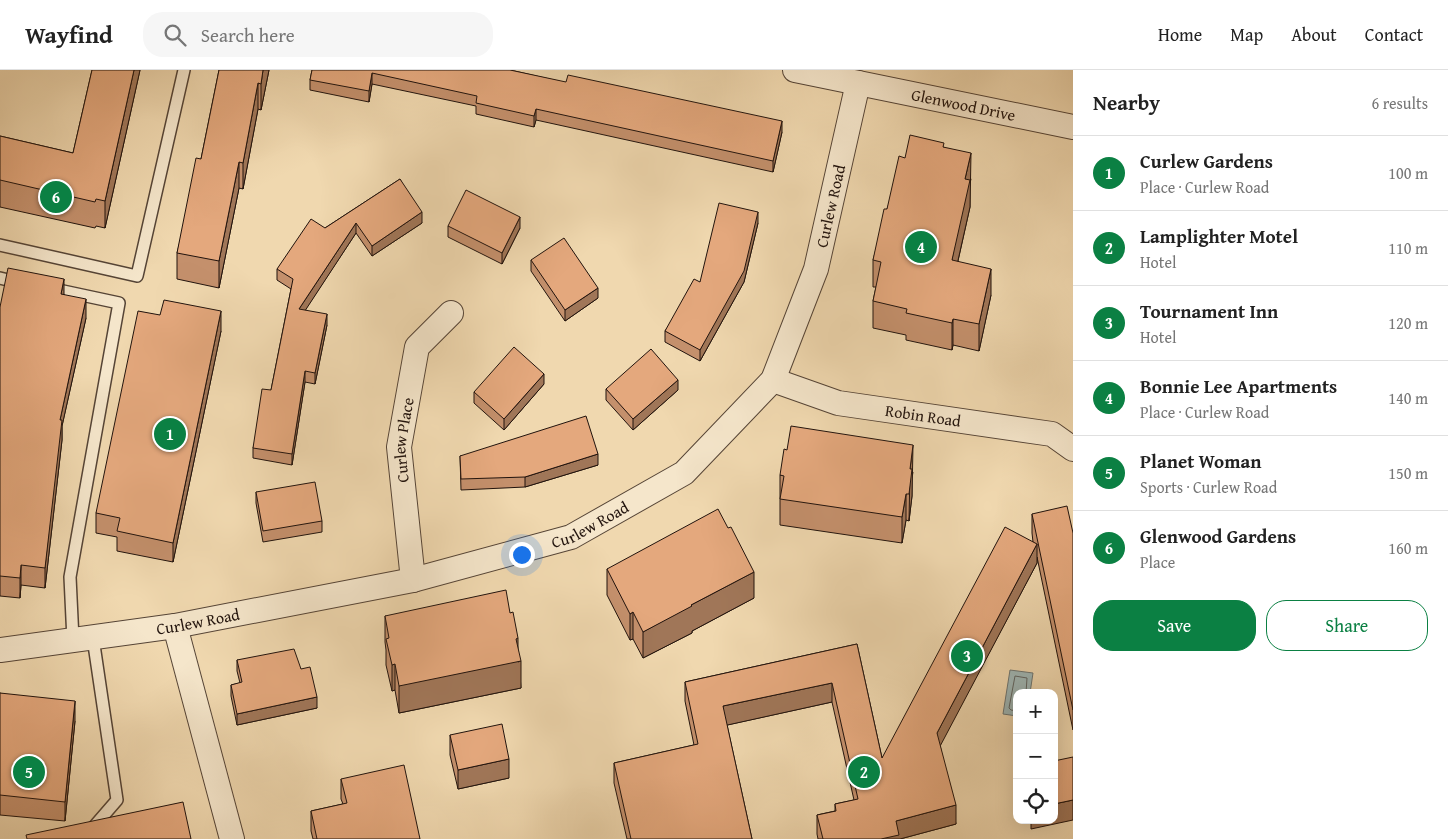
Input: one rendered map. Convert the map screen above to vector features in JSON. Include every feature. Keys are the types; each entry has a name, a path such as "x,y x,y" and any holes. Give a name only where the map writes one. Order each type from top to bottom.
{"street":[{"name":"Glenwood Drive","path":"795,70 1073,127"},
{"name":"Curlew Road","path":"0,650 175,626 413,580 571,537 684,473 773,380 816,269 858,83"},
{"name":"Curlew Place","path":"413,580 399,447 417,348 451,313"},
{"name":"Robin Road","path":"773,380 838,403 1052,434 1073,449"},
{"path":"175,626 232,839"}],"lane":[{"path":"0,245 137,276 184,70"},
{"path":"0,278 119,303 70,577 117,800 92,830 84,831"}],"water":[{"path":"1010,670 1033,673 1031,689 1013,689 1013,715 1003,714"}],"building":[{"path":"92,70 134,70 105,201 96,199 95,202 0,180 0,136 73,153"},
{"path":"219,70 263,70 261,84 258,83 243,163 239,162 219,261 177,253 196,158 201,159"},
{"path":"312,70 510,70 566,82 568,75 782,121 773,161 536,109 534,116 476,103 477,96 372,73 369,91 310,80"},
{"path":"910,135 944,143 943,147 971,153 965,179 970,180 952,260 991,269 979,324 953,319 952,323 906,313 907,309 873,301 881,262 873,260 884,209 887,209 899,156 905,158"},
{"path":"400,179 422,212 372,246 356,223 299,309 327,314 315,373 305,371 292,454 253,448 262,389 271,390 293,279 277,269 311,219 325,228"},
{"path":"466,190 520,217 502,253 448,226"},
{"path":"719,203 758,212 744,271 700,350 665,331 694,279 700,282"},
{"path":"564,238 598,288 565,310 531,260"},
{"path":"8,268 64,279 61,294 86,299 60,420 62,420 45,568 21,565 20,578 0,576 0,307"},
{"path":"164,300 221,311 173,543 117,531 120,518 96,513 138,311 160,315"},
{"path":"514,347 544,374 504,419 474,392"},
{"path":"651,349 678,380 633,419 606,389"},
{"path":"586,416 598,454 525,477 461,479 460,456"},
{"path":"791,426 913,445 909,494 906,494 902,517 780,499 784,476 780,475 784,449 787,450"},
{"path":"315,482 322,521 263,531 256,492"},
{"path":"1067,506 1073,533 1073,710 1032,514"},
{"path":"718,509 728,528 731,527 754,572 643,632 633,612 630,614 607,569"},
{"path":"1005,527 1037,544 937,733 956,805 896,821 899,835 881,839 823,839 817,815 836,811 835,804 858,799 832,683 723,706 752,839 631,839 614,763 698,744 685,682 857,644 882,758"},
{"path":"506,590 510,613 513,612 521,661 399,686 395,664 392,665 386,639 389,638 385,616"},
{"path":"294,649 301,669 310,667 317,697 237,714 231,685 242,682 237,660"},
{"path":"0,693 75,701 65,802 0,795"},
{"path":"502,724 509,759 458,770 450,735"},
{"path":"1073,757 1073,800 1058,803 1058,779 1058,760"},
{"path":"404,765 420,839 317,839 311,811 347,803 341,779"},
{"path":"183,802 191,839 27,839 26,835"}],"place":[{"name":"Glenwood Gardens","path":"56,197"},
{"name":"Bonnie Lee Apartments","path":"921,247"},
{"name":"Curlew Gardens","path":"170,434"},
{"name":"Tournament Inn","path":"967,656"},
{"name":"Planet Woman","path":"29,772"},
{"name":"Lamplighter Motel","path":"864,772"}]}
